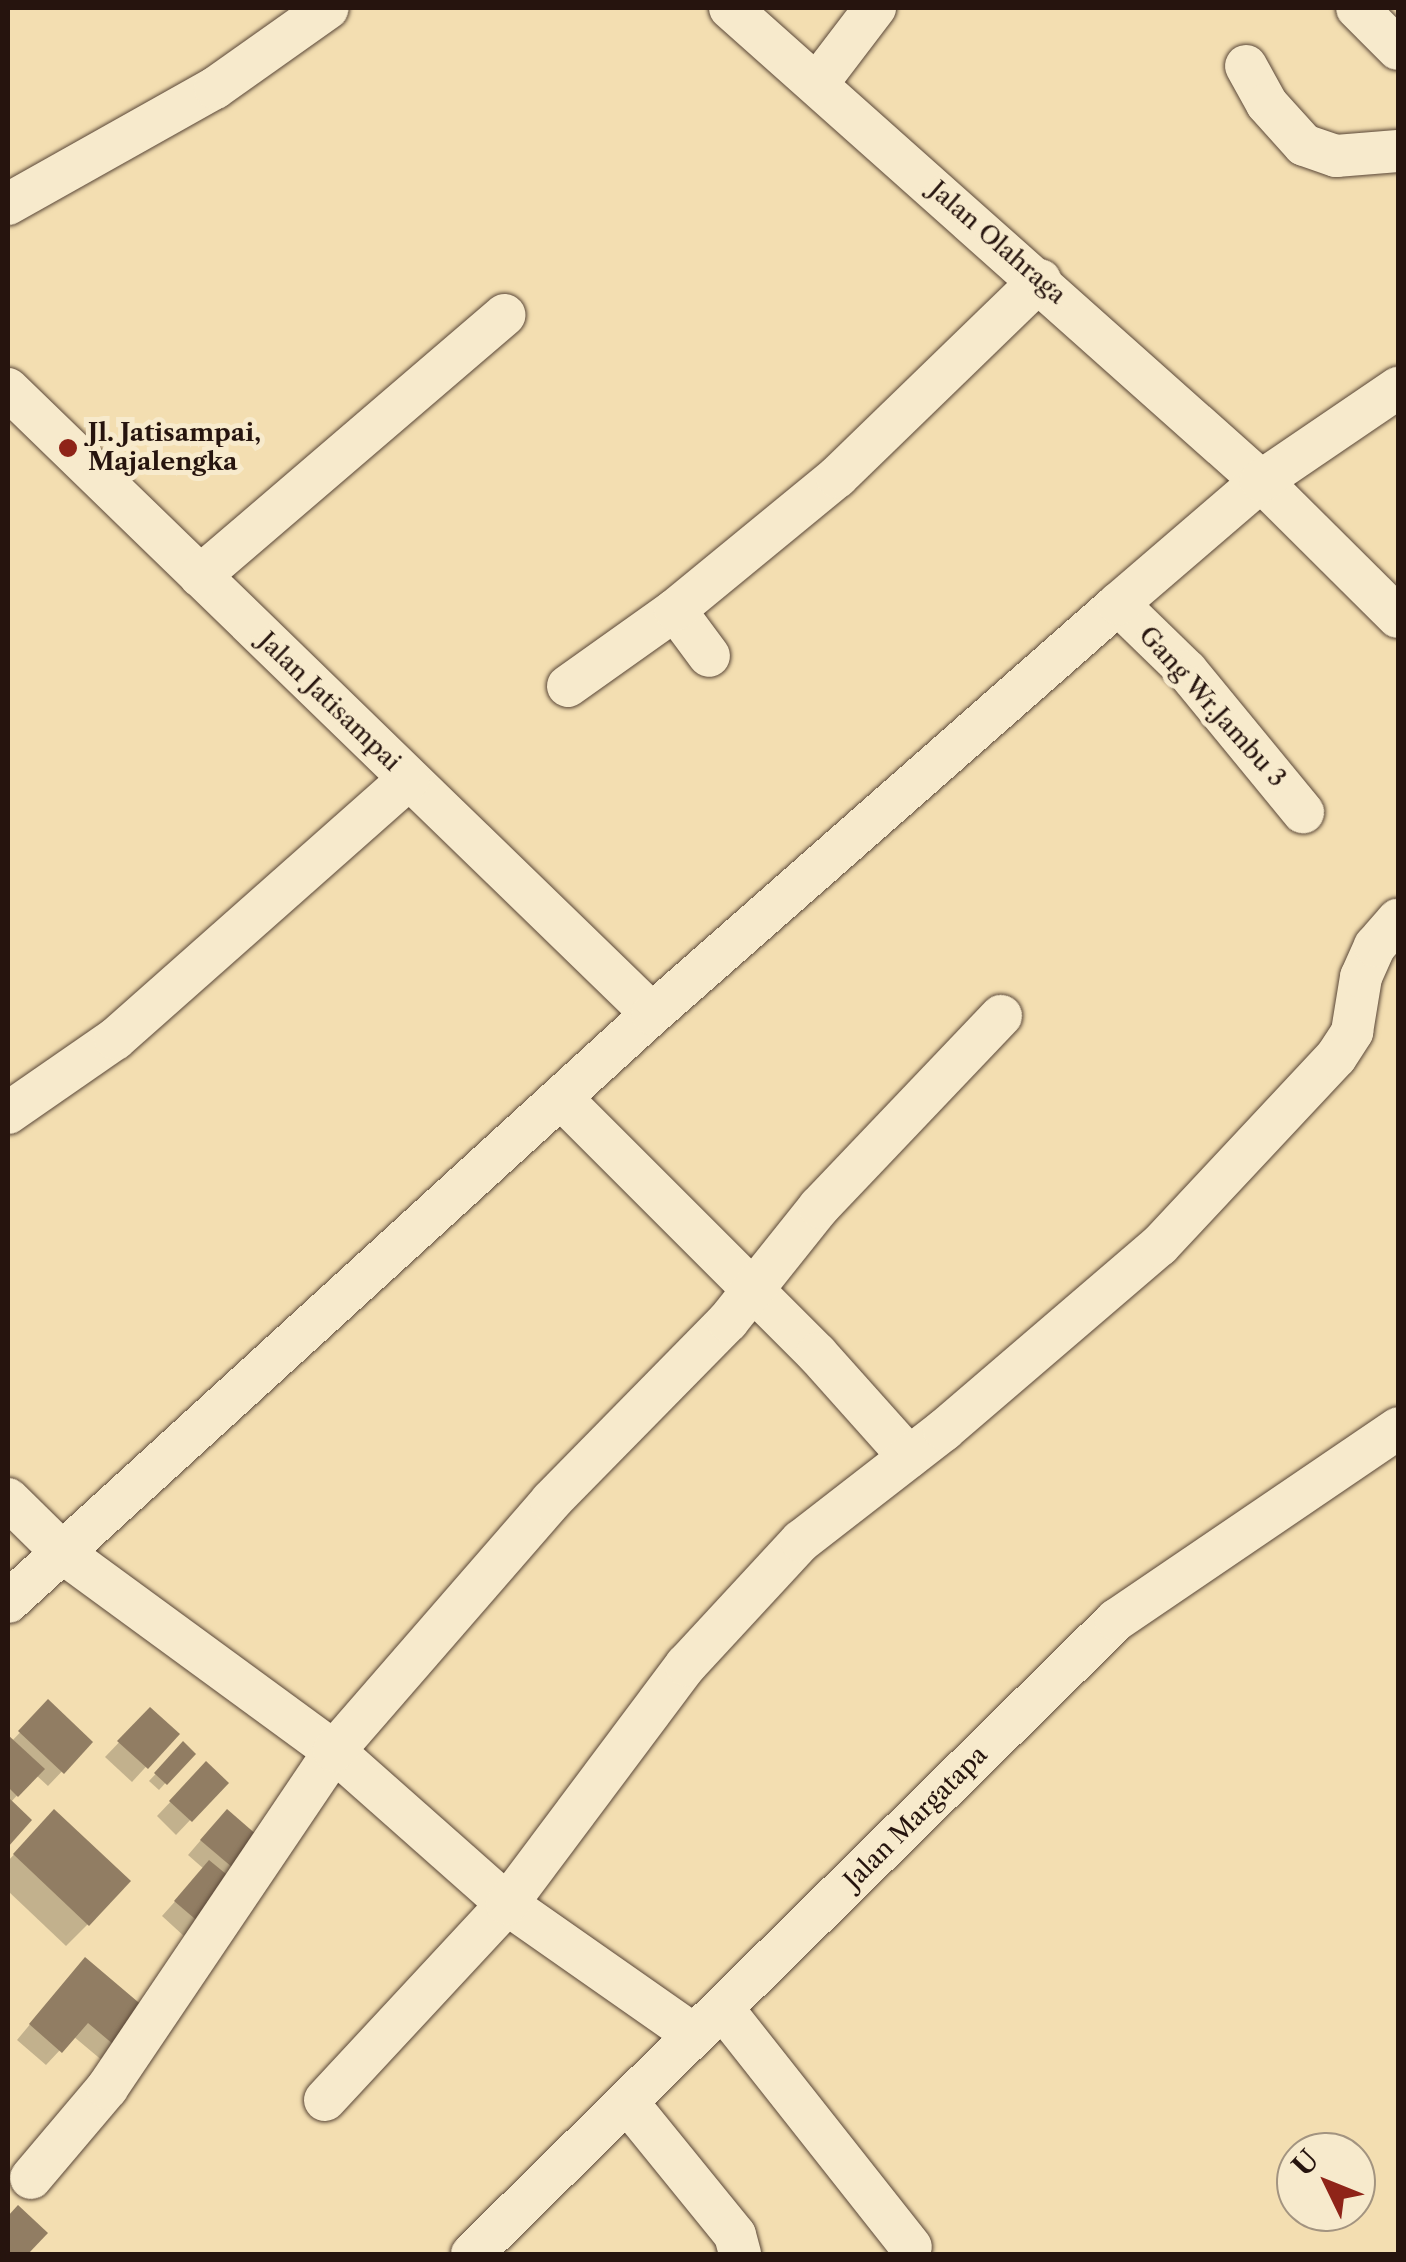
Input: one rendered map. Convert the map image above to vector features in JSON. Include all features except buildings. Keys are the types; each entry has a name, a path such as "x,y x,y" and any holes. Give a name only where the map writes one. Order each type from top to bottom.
{"street":[{"path":"8,204 215,88 328,8"},
{"name":"Jalan Olahraga","path":"730,8 1040,280 1261,481"},
{"path":"817,84 875,8"},
{"path":"1357,8 1398,49"},
{"path":"1246,66 1267,104 1304,145 1336,156 1398,151"},
{"path":"568,686 675,610 837,477 1040,280"},
{"path":"200,576 506,315"},
{"path":"8,1602 563,1100 652,1014 1118,604 1261,481 1398,388"},
{"name":"Jalan Jatisampai","path":"8,389 652,1014"},
{"path":"1261,481 1398,617"},
{"name":"Gang Wr.Jambu 3","path":"1118,604 1187,671 1303,812"},
{"path":"675,610 709,656"},
{"path":"8,1113 115,1039 409,779"},
{"path":"326,2100 507,1904 686,1666 801,1541 909,1457 1158,1246 1336,1056 1352,1032 1361,977 1376,946 1398,920"},
{"path":"30,2178 107,2088 334,1751 551,1501 752,1291 930,1084 1001,1016"},
{"path":"563,1100 909,1457"},
{"name":"Jalan Margatapa","path":"472,2254 1116,1620 1398,1428"},
{"path":"8,1499 62,1553 334,1751 507,1904 708,2022 911,2247"},
{"path":"628,2102 736,2235 740,2254"}],"place":[{"name":"Jl. Jatisampai, Majalengka","path":"68,448"}]}
